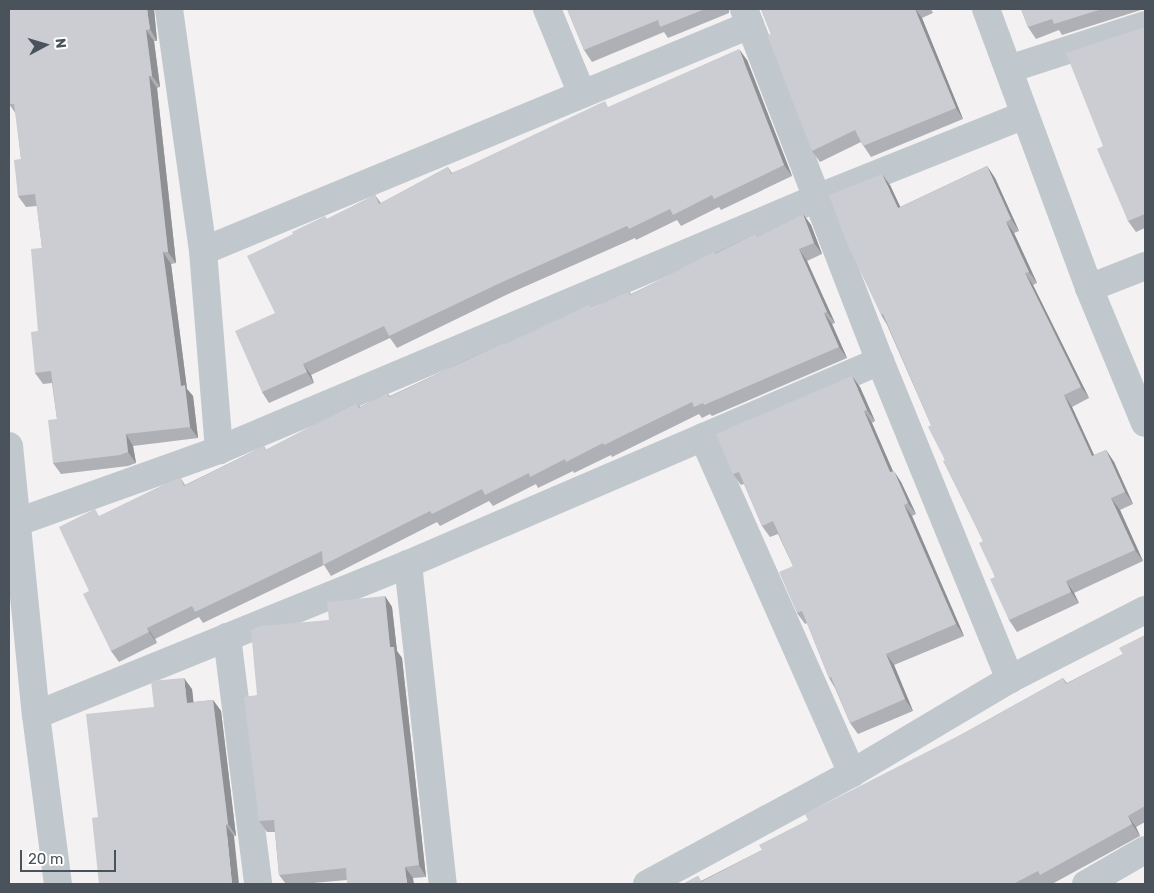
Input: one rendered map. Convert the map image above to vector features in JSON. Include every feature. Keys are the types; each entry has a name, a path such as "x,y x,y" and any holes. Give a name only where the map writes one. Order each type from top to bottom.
{"street":[{"path":"169,9 203,251 219,450"},
{"path":"547,9 582,94"},
{"path":"986,9 1089,288 1145,423"},
{"path":"203,251 582,94 747,17 880,361 1010,679"},
{"path":"1009,69 1145,25"},
{"path":"15,523 219,450 817,198 1024,115"},
{"path":"1089,288 1145,266"},
{"path":"36,715 408,564 880,361"},
{"path":"703,437 852,774"},
{"path":"9,446 15,523 36,715 58,884"},
{"path":"408,564 443,884"},
{"path":"647,884 852,774 1010,679 1145,610"},
{"path":"227,637 258,884"},
{"path":"1086,884 1145,850"}],"building":[{"path":"9,9 147,9 150,29 146,30 152,76 149,76 168,252 163,252 181,386 185,385 190,427 126,434 128,452 120,455 53,463 48,420 57,419 51,371 35,373 31,332 38,331 31,249 42,248 35,194 18,196 14,160 21,159 14,104 9,104"},
{"path":"567,9 705,9 660,27 658,20 584,50"},
{"path":"761,9 915,9 956,108 863,146 855,130 812,151 767,35 771,34"},
{"path":"1021,9 1102,9 1054,24 1052,19 1028,27"},
{"path":"1145,27 1145,214 1128,221 1097,149 1103,146 1066,53"},
{"path":"739,49 784,165 714,199 712,195 673,215 670,209 629,229 627,226 389,336 384,326 303,364 307,372 262,392 235,331 275,313 247,256 325,216 327,219 375,195 379,204 448,167 451,174 605,101 608,107"},
{"path":"987,166 1011,219 1006,222 1029,272 1025,273 1081,387 1064,395 1092,456 1106,450 1125,492 1111,498 1135,550 1066,581 1071,592 1009,620 990,579 995,577 979,543 983,541 943,461 945,460 928,427 931,425 883,314 881,315 847,243 829,195 882,174 898,208"},
{"path":"803,214 814,243 799,249 827,312 824,313 839,347 704,405 703,403 694,407 692,402 604,445 603,443 566,462 565,459 530,477 529,473 485,495 482,489 432,514 430,511 323,565 322,551 195,612 192,606 147,628 149,632 111,651 83,594 89,591 59,527 95,509 99,516 180,477 184,486 264,446 265,450 357,403 359,408 387,393 389,397 589,305 591,309 629,291 630,295 714,252 715,254 755,234 757,237"},
{"path":"852,376 867,410 864,411 890,472 894,471 908,503 904,505 956,624 886,654 905,699 850,723 831,677 829,678 802,611 797,613 779,572 793,566 773,521 762,526 739,472 733,474 716,434"},
{"path":"385,596 390,647 394,647 419,865 405,867 407,884 347,884 346,868 279,875 274,820 259,821 244,697 257,695 251,630 260,626 329,620 327,602"},
{"path":"1145,635 1145,806 1128,816 1132,824 1040,875 1038,871 1013,884 683,884 698,876 701,882 762,850 759,845 808,820 805,814 966,732 1063,678 1066,684 1123,654 1119,648"},
{"path":"184,678 187,703 213,700 228,824 226,825 232,884 99,884 92,818 98,817 86,714 154,707 151,681"}]}
